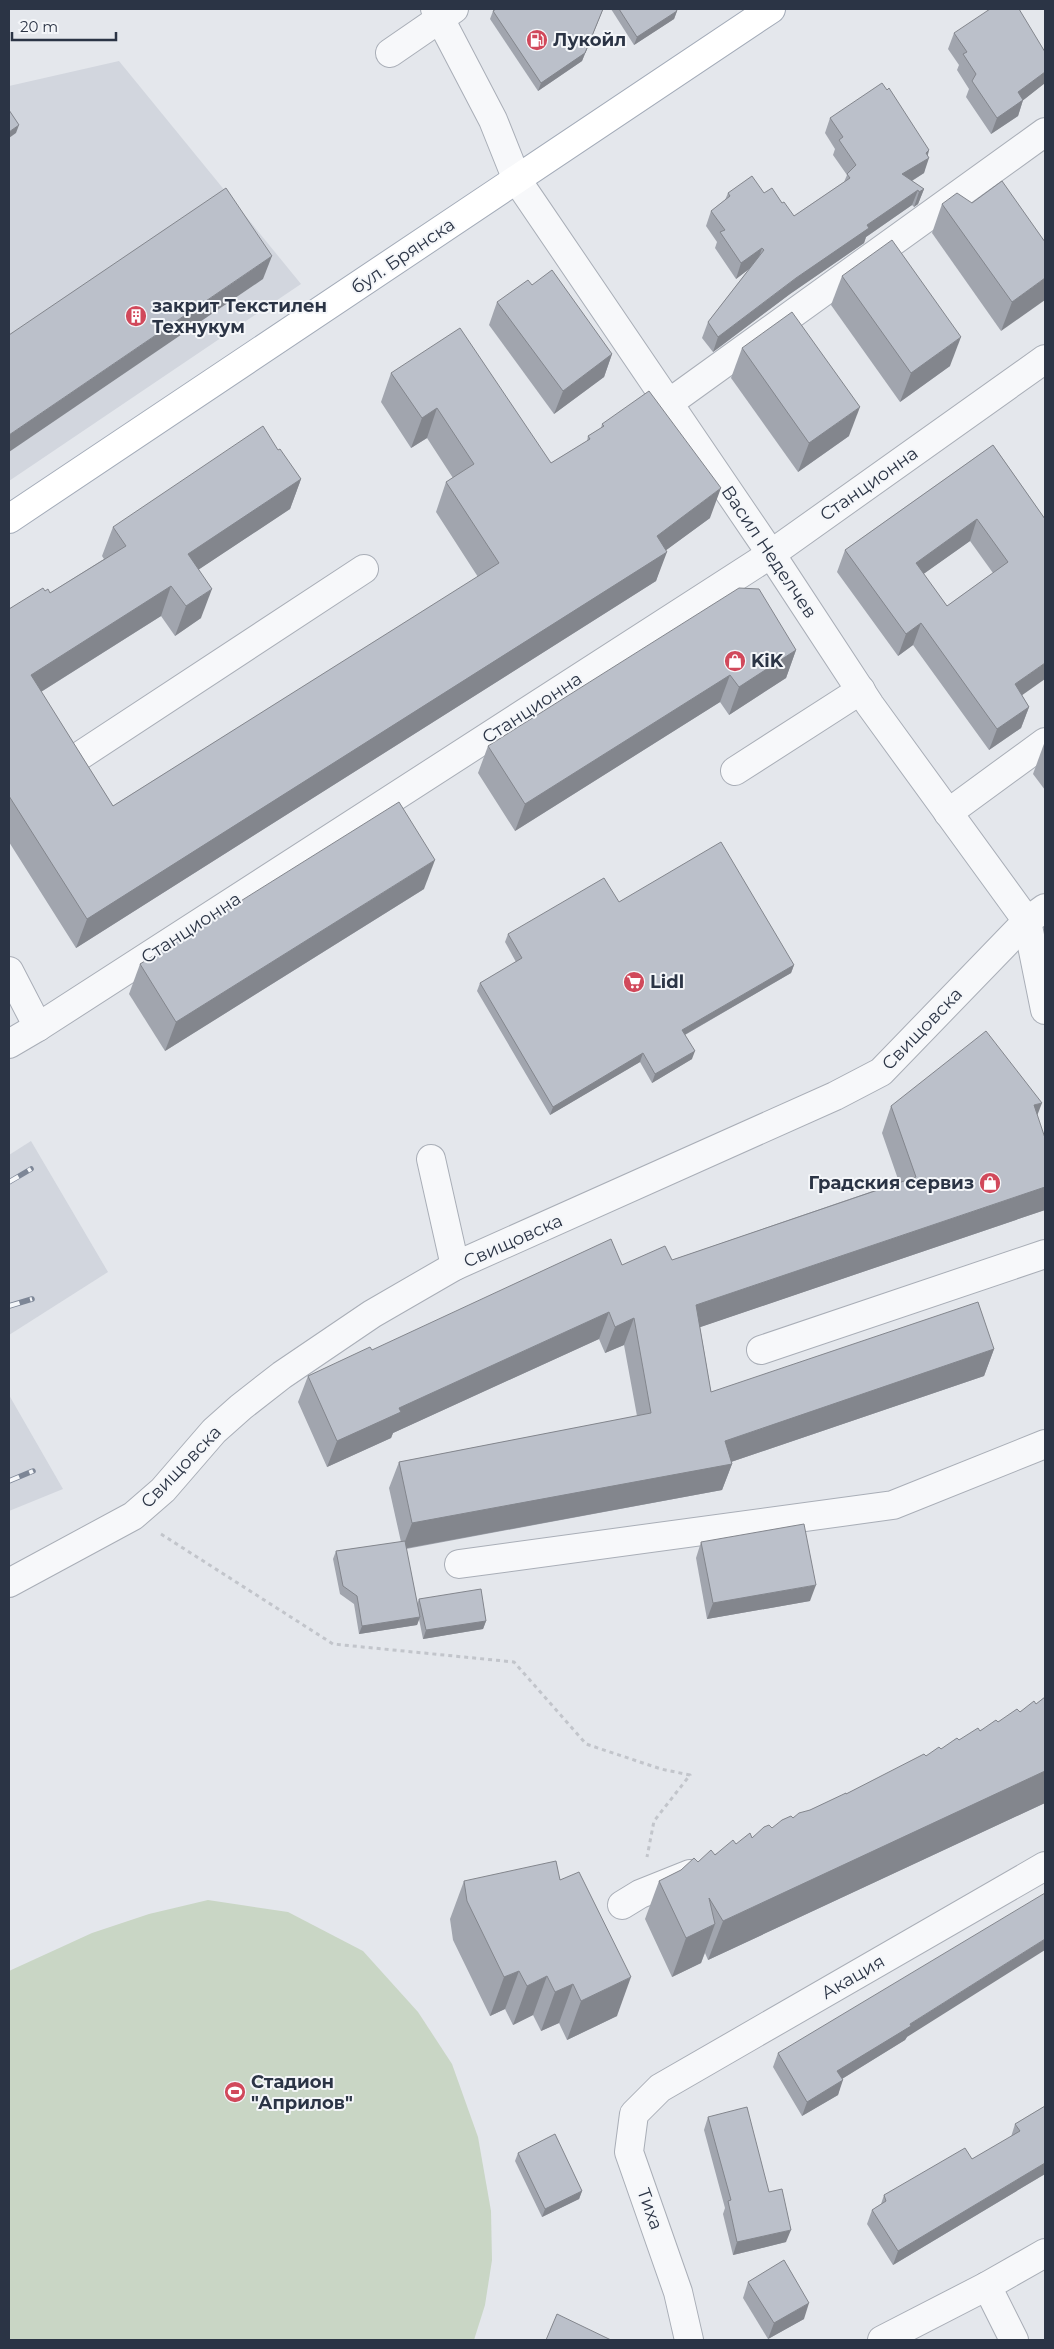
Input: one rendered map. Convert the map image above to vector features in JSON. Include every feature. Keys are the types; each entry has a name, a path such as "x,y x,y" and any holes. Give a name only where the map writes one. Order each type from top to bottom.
{"main road":[{"name":"бул. Брянска","path":"9,519 772,9"}],"street":[{"name":"Васил Неделчев","path":"443,12 493,120 517,180 861,690 948,813 1036,914"},
{"path":"390,53 443,12"},
{"path":"669,403 1045,132"},
{"name":"Станционна","path":"9,1044 771,554 1045,359"},
{"path":"78,757 364,569"},
{"path":"735,771 861,690"},
{"path":"948,813 1045,742"},
{"path":"1036,914 1045,1010"},
{"name":"Свищовска","path":"9,1583 133,1516 164,1490 214,1431 241,1407 282,1375 372,1314 455,1266 826,1100 881,1072 1036,914"},
{"path":"9,971 38,1027"},
{"path":"431,1159 455,1266"},
{"path":"761,1350 1045,1254"},
{"path":"459,1564 893,1506 1045,1444"},
{"path":"631,1900 712,1865"},
{"name":"Акация","path":"660,2088 1045,1866"},
{"name":"Тиха","path":"660,2088 634,2114 629,2152 678,2292 688,2340"},
{"path":"882,2340 987,2286 1045,2253"},
{"path":"987,2286 1014,2340"}],"path":[{"path":"133,1516 333,1644 514,1662 586,1744 661,1769 690,1775 654,1821 631,1900"}],"shaded area":[{"path":"119,61 301,284 9,481 9,86"},
{"path":"31,1141 108,1272 9,1335 9,1155"},
{"path":"9,1395 63,1489 9,1511"}],"green space":[{"name":"Стадион \"Априлов\"","path":"208,1900 288,1912 363,1951 418,2012 452,2064 478,2137 491,2211 492,2260 485,2305 474,2340 9,2340 9,1971 92,1933 149,1914"}],"building":[{"path":"496,9 603,9 585,53 541,83 493,11"},
{"path":"619,9 676,9 677,11 637,37"},
{"path":"990,9 1019,9 1045,52 1045,72 1018,92 1023,100 997,118 972,81 976,74 963,54 967,52 954,33"},
{"path":"882,83 887,90 889,88 929,150 926,153 929,158 902,174 924,189 919,192 918,190 867,225 869,228 796,278 718,337 708,322 764,250 762,248 741,263 720,232 725,230 711,211 730,196 728,193 752,176 764,193 772,188 794,216 850,178 847,174 856,165 839,140 843,137 830,118"},
{"path":"9,110 19,125 9,132"},
{"path":"1002,181 1045,242 1045,278 1012,302 942,204 957,193 972,203"},
{"name":"закрит Текстилен Технукум","path":"226,188 272,256 9,435 9,335"},
{"path":"892,240 961,337 911,373 842,276"},
{"path":"552,270 612,354 563,391 497,302 528,280 532,285"},
{"path":"792,312 860,407 809,443 742,348"},
{"path":"460,328 551,463 590,439 588,436 604,426 602,424 649,391 721,488 657,536 667,552 87,919 9,796 9,609 43,588 45,591 48,589 50,593 126,546 113,527 263,426 278,450 280,449 301,479 188,554 212,589 186,606 171,586 31,675 113,806 499,563 446,482 474,464 437,408 422,418 391,373"},
{"path":"993,445 1045,519 1045,663 1015,684 1029,707 997,729 921,623 906,634 845,550","holes":["977,519 1008,562 947,606 916,563"]},
{"path":"739,588 759,589 796,650 739,687 730,675 525,804 488,746"},
{"path":"399,802 435,860 176,1022 140,964"},
{"name":"Lidl","path":"721,842 794,965 682,1030 695,1051 655,1074 643,1053 553,1107 480,983 522,958 508,934 604,878 619,902"},
{"path":"986,1031 1042,1103 1034,1105 1045,1138 1045,1187 696,1305 711,1392 978,1302 994,1349 725,1441 732,1464 412,1523 399,1462 651,1413 634,1318 615,1327 609,1312 399,1408 401,1412 337,1441 308,1376 370,1347 372,1350 611,1239 622,1265 665,1246 672,1260 916,1177 891,1106"},
{"path":"804,1524 816,1585 713,1603 701,1542"},
{"path":"405,1541 420,1617 362,1626 357,1596 343,1586 336,1551"},
{"path":"481,1589 486,1621 426,1630 419,1599"},
{"path":"1045,1697 1045,1771 723,1921 709,1898 715,1924 686,1938 659,1881 681,1870 694,1858 698,1862 711,1850 715,1855 733,1840 736,1844 750,1833 752,1838 764,1827 769,1825 772,1828 782,1820 791,1816 793,1818 799,1813 846,1794 924,1754 926,1756 939,1747 941,1749 957,1738 959,1740 978,1728 980,1731 1017,1709 1020,1712 1034,1701 1036,1704"},
{"path":"556,1861 560,1880 579,1872 631,1977 581,2001 573,1984 555,1992 547,1976 527,1986 519,1971 504,1977 467,1901 464,1881"},
{"path":"1045,1893 1045,1939 910,2024 911,2026 837,2071 843,2080 807,2102 778,2053"},
{"path":"1045,2106 1045,2163 898,2251 872,2210 886,2201 884,2195 965,2148 972,2159 1020,2131 1015,2124"},
{"path":"747,2107 769,2192 782,2189 791,2230 737,2242 728,2201 731,2200 708,2117"},
{"path":"555,2134 582,2191 545,2209 518,2153"},
{"path":"784,2260 809,2303 774,2323 748,2282"},
{"path":"557,2314 611,2340 546,2340"}],"railway":[{"path":"9,1182 31,1169"},
{"path":"9,1306 32,1299"},
{"path":"9,1481 33,1471"}],"place":[{"name":"Лукойл","path":"537,40"},
{"name":"закрит Текстилен Технукум","path":"136,316"},
{"name":"KiK","path":"735,661"},
{"name":"Lidl","path":"634,982"},
{"name":"Градския сервиз","path":"990,1183"},
{"name":"Стадион \"Априлов\"","path":"235,2092"}]}
